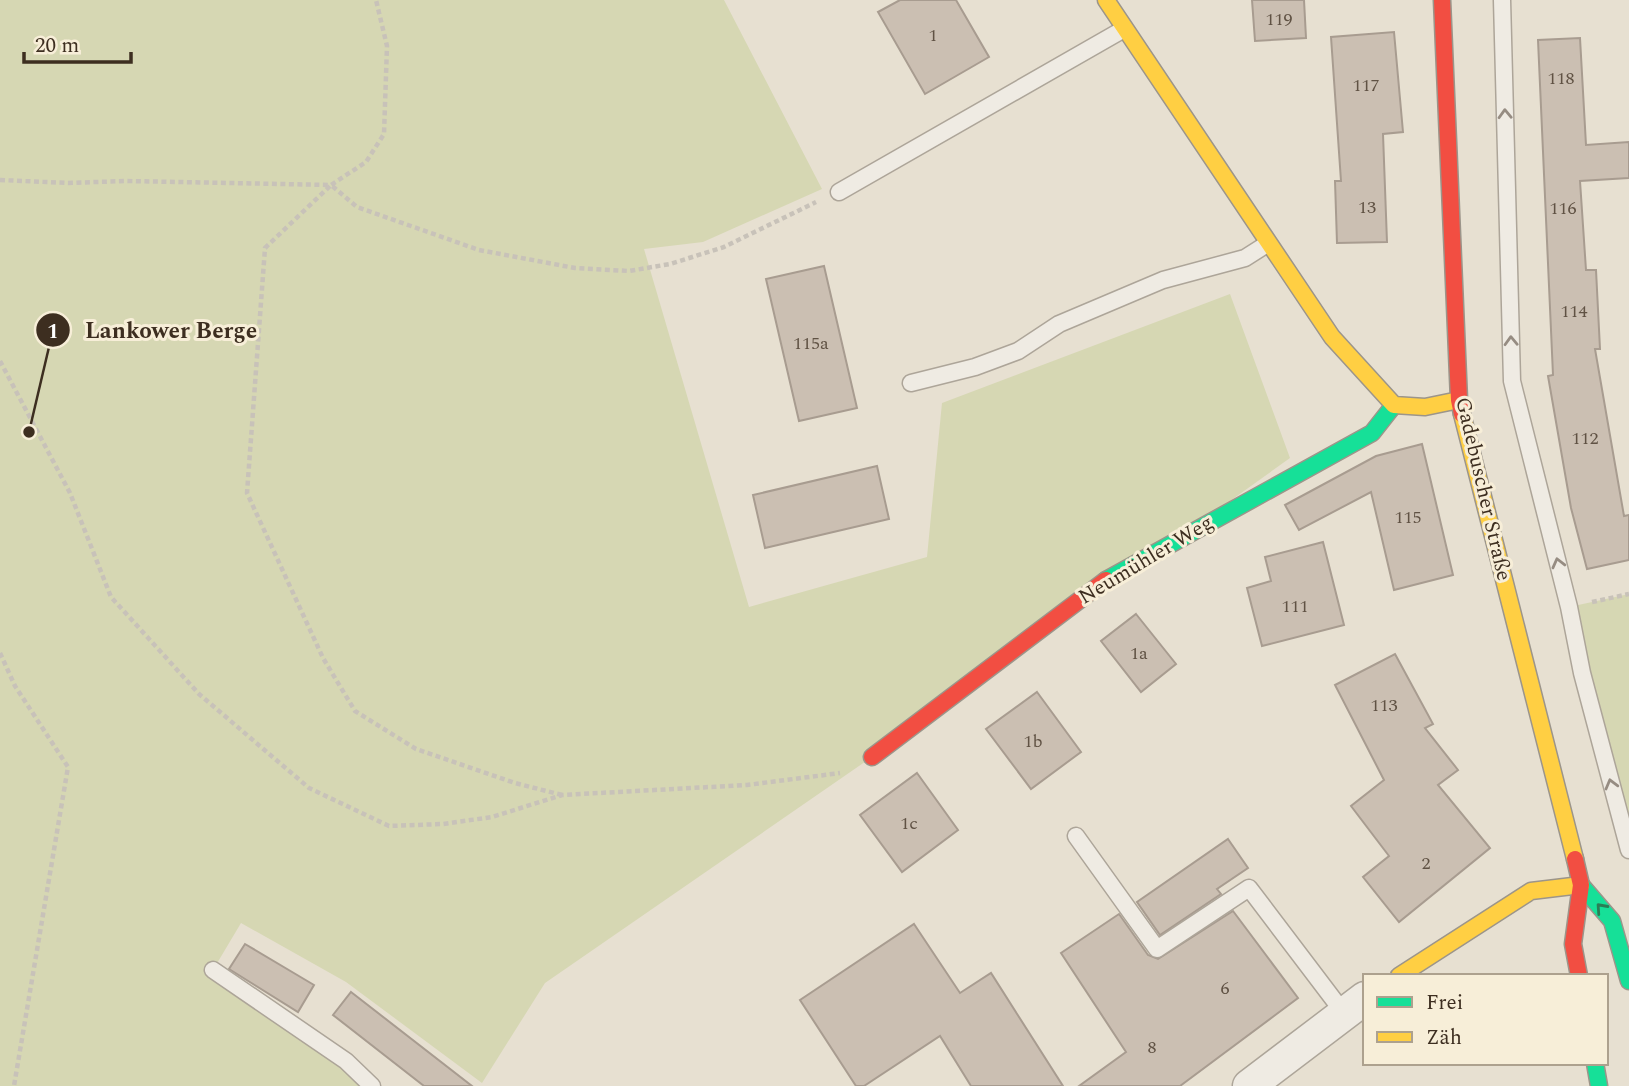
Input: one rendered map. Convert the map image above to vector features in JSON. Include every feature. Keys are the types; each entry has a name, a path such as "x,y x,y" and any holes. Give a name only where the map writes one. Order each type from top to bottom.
{"street":[{"path":"1106,0 1267,244 1332,337 1394,405 1425,407 1460,400"},
{"name":"Gadebuscher Straße","path":"1442,0 1460,400 1581,885 1573,944 1578,974"},
{"name":"Neumühler Weg","path":"872,757 1100,583 1184,534 1372,433 1394,405"},
{"path":"1402,974 1531,891 1581,885"},
{"name":"Gadebuscher Straße","path":"1581,885 1612,920 1629,981"},
{"path":"1249,1086 1354,1005"},
{"path":"1595,1065 1599,1086"}],"lane":[{"path":"1502,0 1512,381 1569,607 1582,673 1629,850"},
{"path":"839,192 1124,29"},
{"path":"911,383 975,367 1018,351 1059,324 1163,280 1245,258 1267,244"},
{"path":"1076,836 1157,949 1249,888 1354,1005"},
{"path":"213,970 346,1060 372,1086"}],"path":[{"path":"376,0 387,46 384,134 366,162 331,185 265,248 247,492 323,658 355,711 416,749 515,783 562,795"},
{"path":"0,180 331,185 356,207 479,250 575,268 629,271 670,264 724,247 839,192"},
{"path":"0,361 70,493 111,597 200,694 309,788 389,826 443,824 492,817 562,795 747,785 838,774 872,757"},
{"path":"1569,607 1629,594"},
{"path":"0,653 16,686 68,767 14,1086"}],"green space":[{"path":"0,0 724,0 822,189 703,242 644,249 749,607 927,557 942,403 1230,294 1290,458 872,757 545,983 482,1083 346,982 241,923 213,970 372,1086 0,1086"},
{"path":"1629,594 1629,850 1569,607"}],"building":[{"path":"900,0 956,0 989,57 925,94 878,12"},
{"path":"1252,0 1304,0 1306,38 1255,41"},
{"path":"1394,32 1403,132 1383,134 1387,242 1337,243 1335,181 1341,181 1331,37"},
{"path":"1580,38 1586,145 1629,142 1629,178 1580,181 1586,270 1596,270 1600,349 1595,349 1624,516 1629,515 1629,560 1587,569 1571,508 1548,376 1553,375 1538,40"},
{"path":"824,266 857,408 799,421 766,279"},
{"path":"1422,444 1453,575 1394,590 1371,492 1299,530 1285,505 1376,456"},
{"path":"877,466 889,519 765,548 753,495"},
{"path":"1323,542 1344,625 1262,646 1247,588 1271,581 1265,557"},
{"path":"1136,614 1176,664 1141,692 1101,641"},
{"path":"1395,654 1433,724 1425,728 1458,770 1438,785 1490,848 1399,922 1363,877 1389,856 1351,806 1384,780 1335,685"},
{"path":"1037,692 1081,752 1031,789 986,729"},
{"path":"917,773 958,830 902,872 860,815"},
{"path":"1228,839 1248,868 1217,889 1221,894 1160,935 1137,902"},
{"path":"1233,911 1298,998 1180,1086 1079,1086 1126,1052 1061,953 1119,914 1148,955 1158,959"},
{"path":"914,924 960,993 991,973 1063,1086 971,1086 940,1036 864,1086 856,1086 800,1000"},
{"path":"245,944 314,985 298,1012 229,969"},
{"path":"351,992 472,1086 424,1086 333,1015"}],"traffic: fast":[{"path":"1106,580 1372,433 1394,405"},
{"path":"1581,885 1612,921 1629,981"},
{"path":"1595,1065 1599,1086"}],"traffic: slow":[{"path":"1106,0 1332,337 1394,405 1425,407 1459,400"},
{"path":"1462,414 1575,859"},
{"path":"1402,974 1531,891 1581,885"}],"traffic: jam":[{"path":"1442,0 1459,400 1462,414"},
{"path":"872,757 1106,580"},
{"path":"1575,859 1581,885 1573,944 1579,974"}],"place":[{"name":"Lankower Berge","path":"29,432"}]}
